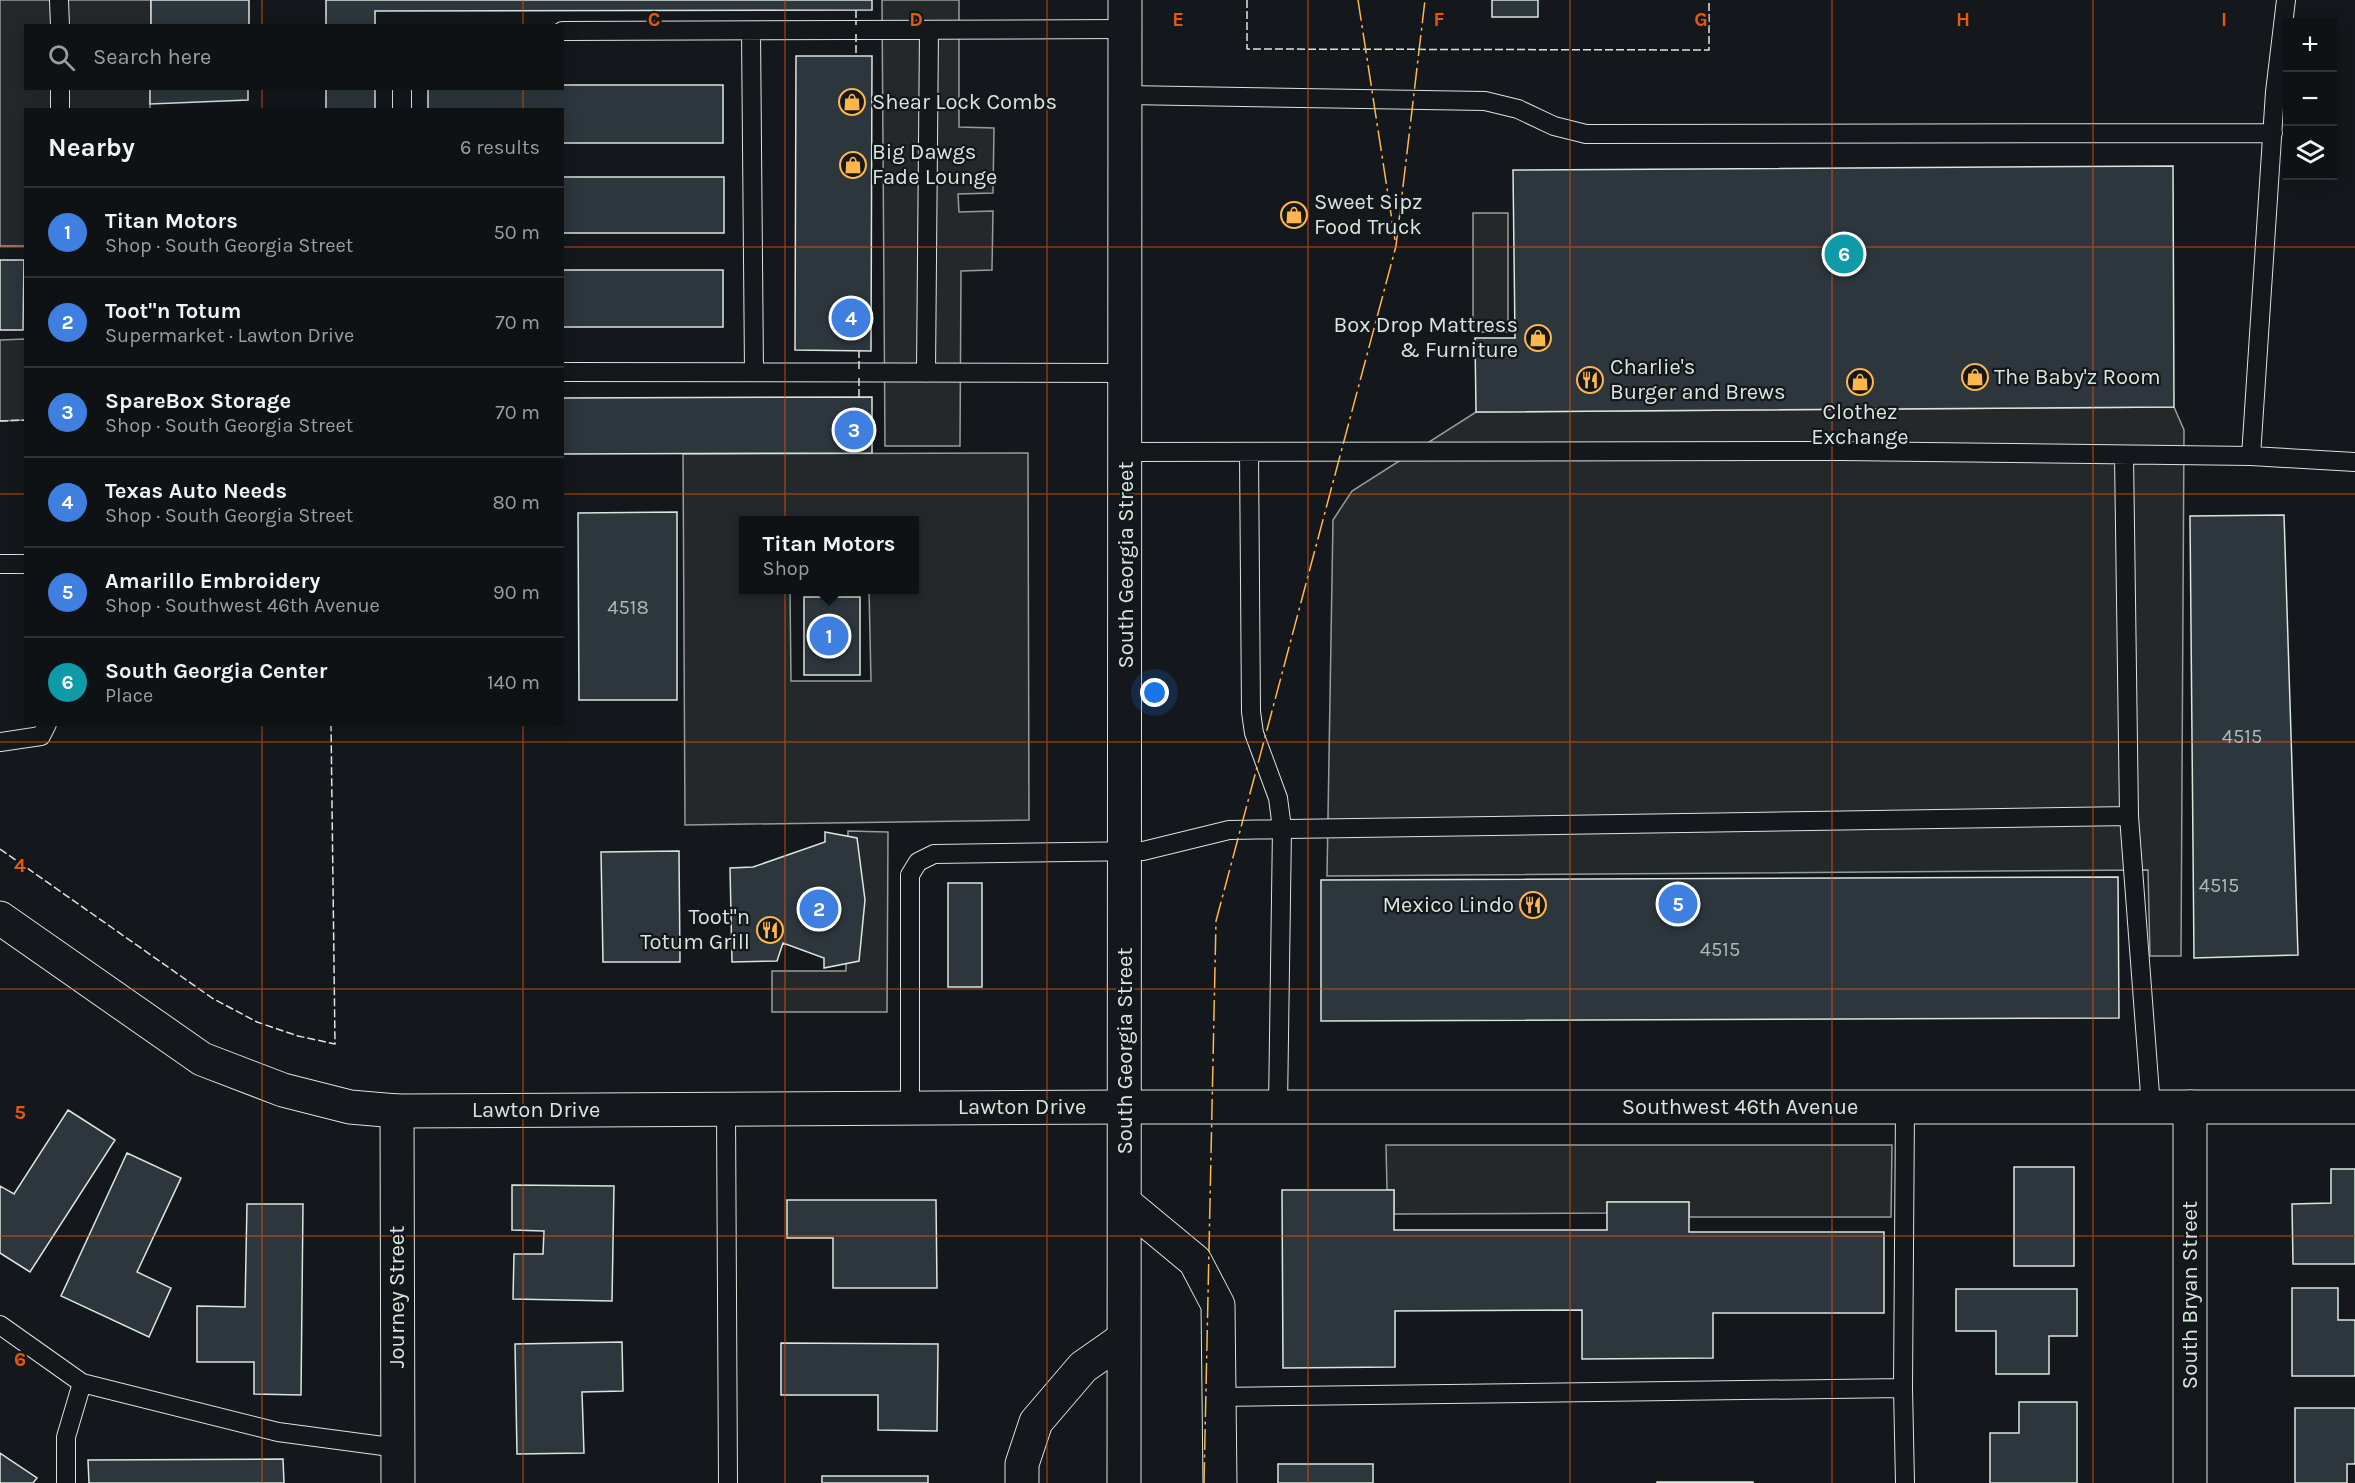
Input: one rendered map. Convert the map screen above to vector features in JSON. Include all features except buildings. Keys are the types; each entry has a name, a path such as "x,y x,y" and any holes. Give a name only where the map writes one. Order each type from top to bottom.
{"street":[{"name":"South Georgia Street","path":"1124,1483 1125,15"},
{"name":"Lawton Drive","path":"0,918 202,1059 283,1090 350,1107 396,1111 1125,1107"},
{"name":"Southwest 46th Avenue","path":"1125,1107 2355,1107"},
{"name":"South Bryan Street","path":"2190,1107 2190,1483"},
{"name":"Journey Street","path":"396,1111 398,1483"},
{"path":"1125,1203 1195,1261 1218,1305 1220,1483"},
{"path":"1023,1483 1022,1464 1036,1422 1083,1367 1123,1339"}],"lane":[{"path":"59,0 60,24"},
{"path":"2251,456 2273,133 2286,0"},
{"path":"564,31 929,30 1125,15"},
{"path":"926,373 929,30"},
{"path":"751,31 754,372"},
{"path":"60,90 60,108"},
{"path":"402,90 402,108"},
{"path":"1126,95 1485,101 1518,109 1554,126 1587,134 2273,133"},
{"path":"564,372 1126,373"},
{"path":"1126,452 1841,451 2251,456 2355,462"},
{"path":"1249,452 1251,712 1254,733 1278,798 1282,828 1278,1107"},
{"path":"2124,455 2129,816 2151,1107"},
{"path":"0,564 24,564"},
{"path":"0,742 40,736 46,726"},
{"path":"910,1108 910,875 918,862 934,854 1126,852 1163,847 1229,830 1282,828 2129,816"},
{"path":"1905,1107 1905,1483"},
{"path":"726,1108 728,1483"},
{"path":"0,1325 82,1383 278,1432 398,1448"},
{"path":"66,1483 66,1437 82,1383"},
{"path":"1220,1397 1904,1388"}],"shaded area":[{"path":"0,0 151,0 151,24 24,24 24,90 150,90 150,108 24,108 24,246 0,246"},
{"path":"882,0 959,0 959,127 994,128 993,193 958,194 959,212 993,211 992,270 961,271 960,446 885,446"},
{"path":"1473,213 1508,213 1508,332 1473,332"},
{"path":"24,339 24,420 0,421 0,340"},
{"path":"2174,407 2184,430 2181,956 2150,956 2148,870 1327,876 1333,520 1352,491 1476,412"},
{"path":"1028,453 1029,820 685,825 683,454","holes":["739,516 919,516 919,594 869,594 871,681 791,681 790,594 739,594"]},
{"path":"848,831 888,832 887,1012 772,1012 772,971 846,971"},
{"path":"1386,1145 1892,1145 1891,1217 1689,1217 1689,1202 1607,1202 1607,1213 1394,1214 1394,1190 1387,1190"}],"fence":[{"path":"1247,0 1247,49 1709,50 1709,0"},
{"path":"856,10 856,25"},
{"path":"856,34 856,56"},
{"path":"859,351 859,369"},
{"path":"859,378 859,397"},
{"path":"0,421 24,420"},
{"path":"0,849 212,998 257,1022 298,1036 335,1044 331,726"}],"power":[{"path":"1358,0 1395,240"},
{"path":"1204,1483 1216,921 1396,246 1425,0"}],"place":[{"name":"Shear Lock Combs","path":"852,102"},
{"name":"Big Dawgs Fade Lounge","path":"853,165"},
{"name":"Sweet Sipz Food Truck","path":"1294,215"},
{"name":"South Georgia Center","path":"1844,254"},
{"name":"Texas Auto Needs","path":"851,318"},
{"name":"Box Drop Mattress & Furniture","path":"1538,338"},
{"name":"The Baby'z Room","path":"1975,377"},
{"name":"Charlie's Burger and Brews","path":"1590,380"},
{"name":"Clothez Exchange","path":"1860,382"},
{"name":"SpareBox Storage","path":"854,430"},
{"name":"Titan Motors","path":"829,636"},
{"name":"Amarillo Embroidery","path":"1678,904"},
{"name":"Mexico Lindo","path":"1533,905"},
{"name":"Toot\"n Totum","path":"819,909"},
{"name":"Toot\"n Totum Grill","path":"770,930"}]}
